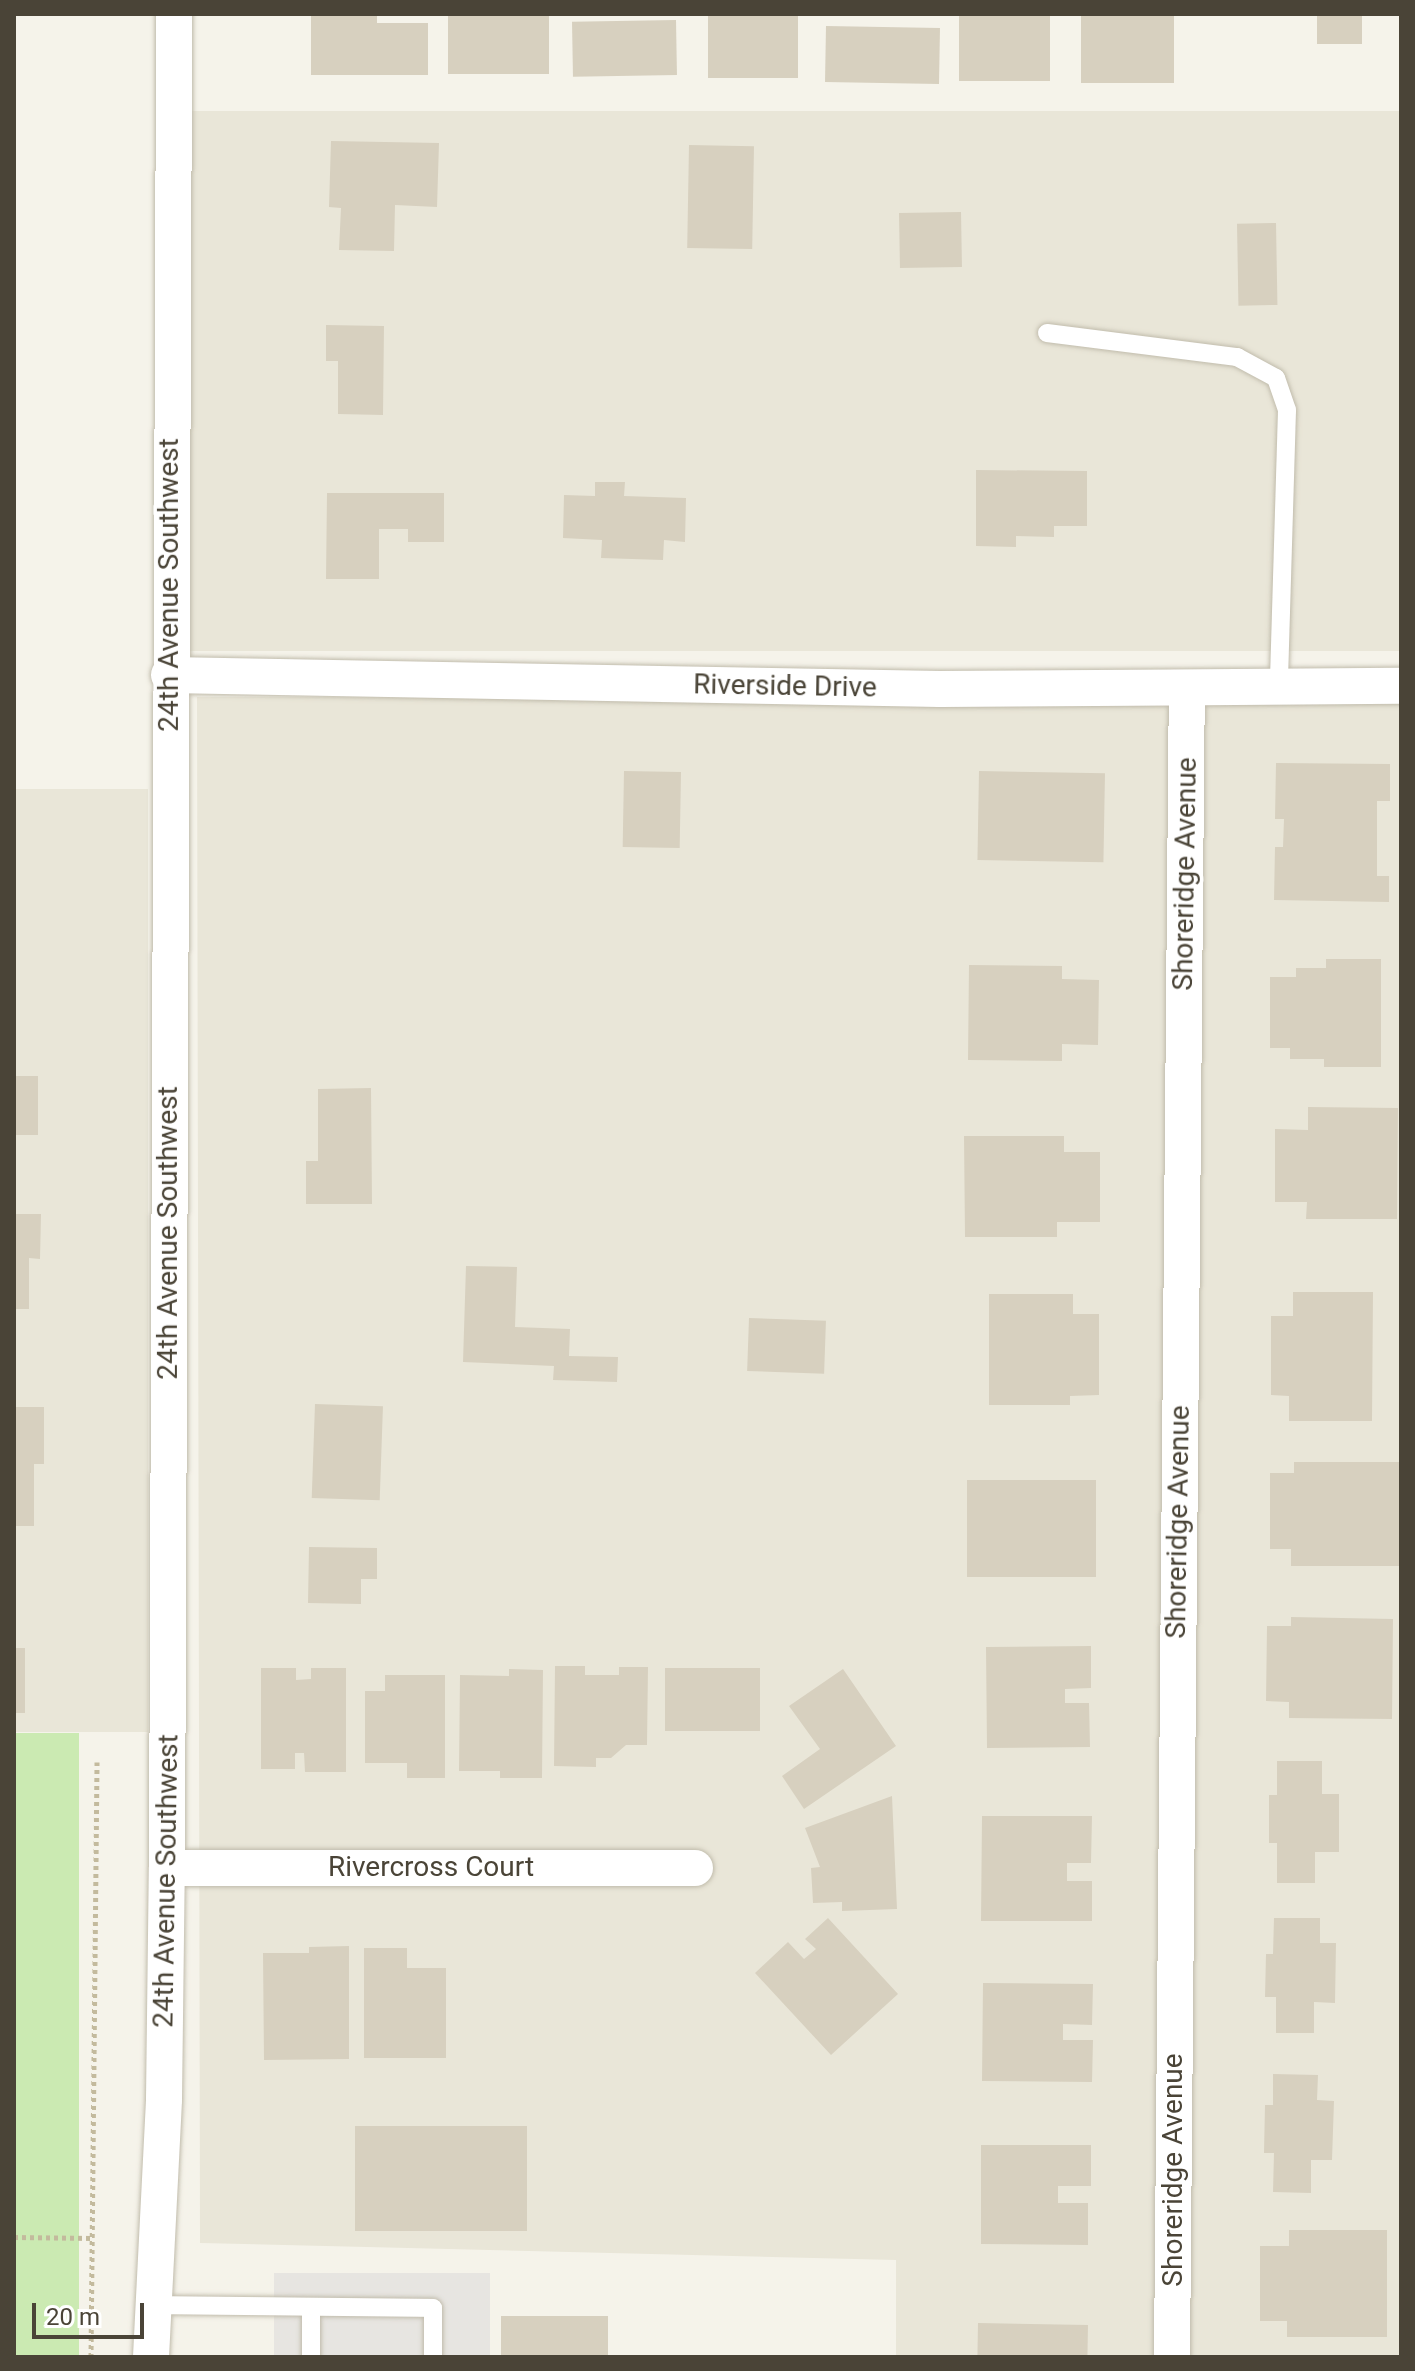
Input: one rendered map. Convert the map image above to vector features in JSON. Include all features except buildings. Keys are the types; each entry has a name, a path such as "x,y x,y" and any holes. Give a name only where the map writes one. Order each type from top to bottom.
{"street":[{"name":"24th Avenue Southwest","path":"151,2357 164,2099 167,1868 169,675 174,14"},
{"name":"Riverside Drive","path":"169,675 940,689 1401,686"},
{"name":"Shoreridge Avenue","path":"1172,2357 1187,688"},
{"name":"Rivercross Court","path":"167,1868 695,1868"}],"lane":[{"path":"1047,333 1237,357 1276,378 1287,410 1279,687"},
{"path":"154,2305 433,2308 433,2357"},
{"path":"311,2307 311,2357"}],"path":[{"path":"91,2357 97,1762"},
{"path":"14,2237 93,2238"}],"shaded area":[{"path":"188,111 1401,111 1401,651 188,651"},
{"path":"197,697 1401,699 1401,2357 896,2357 896,2260 200,2243"},
{"path":"14,789 148,789 148,1732 14,1732"},
{"path":"274,2273 490,2273 490,2357 274,2357"}],"green space":[{"path":"14,1733 79,1733 79,2357 14,2357"}]}
